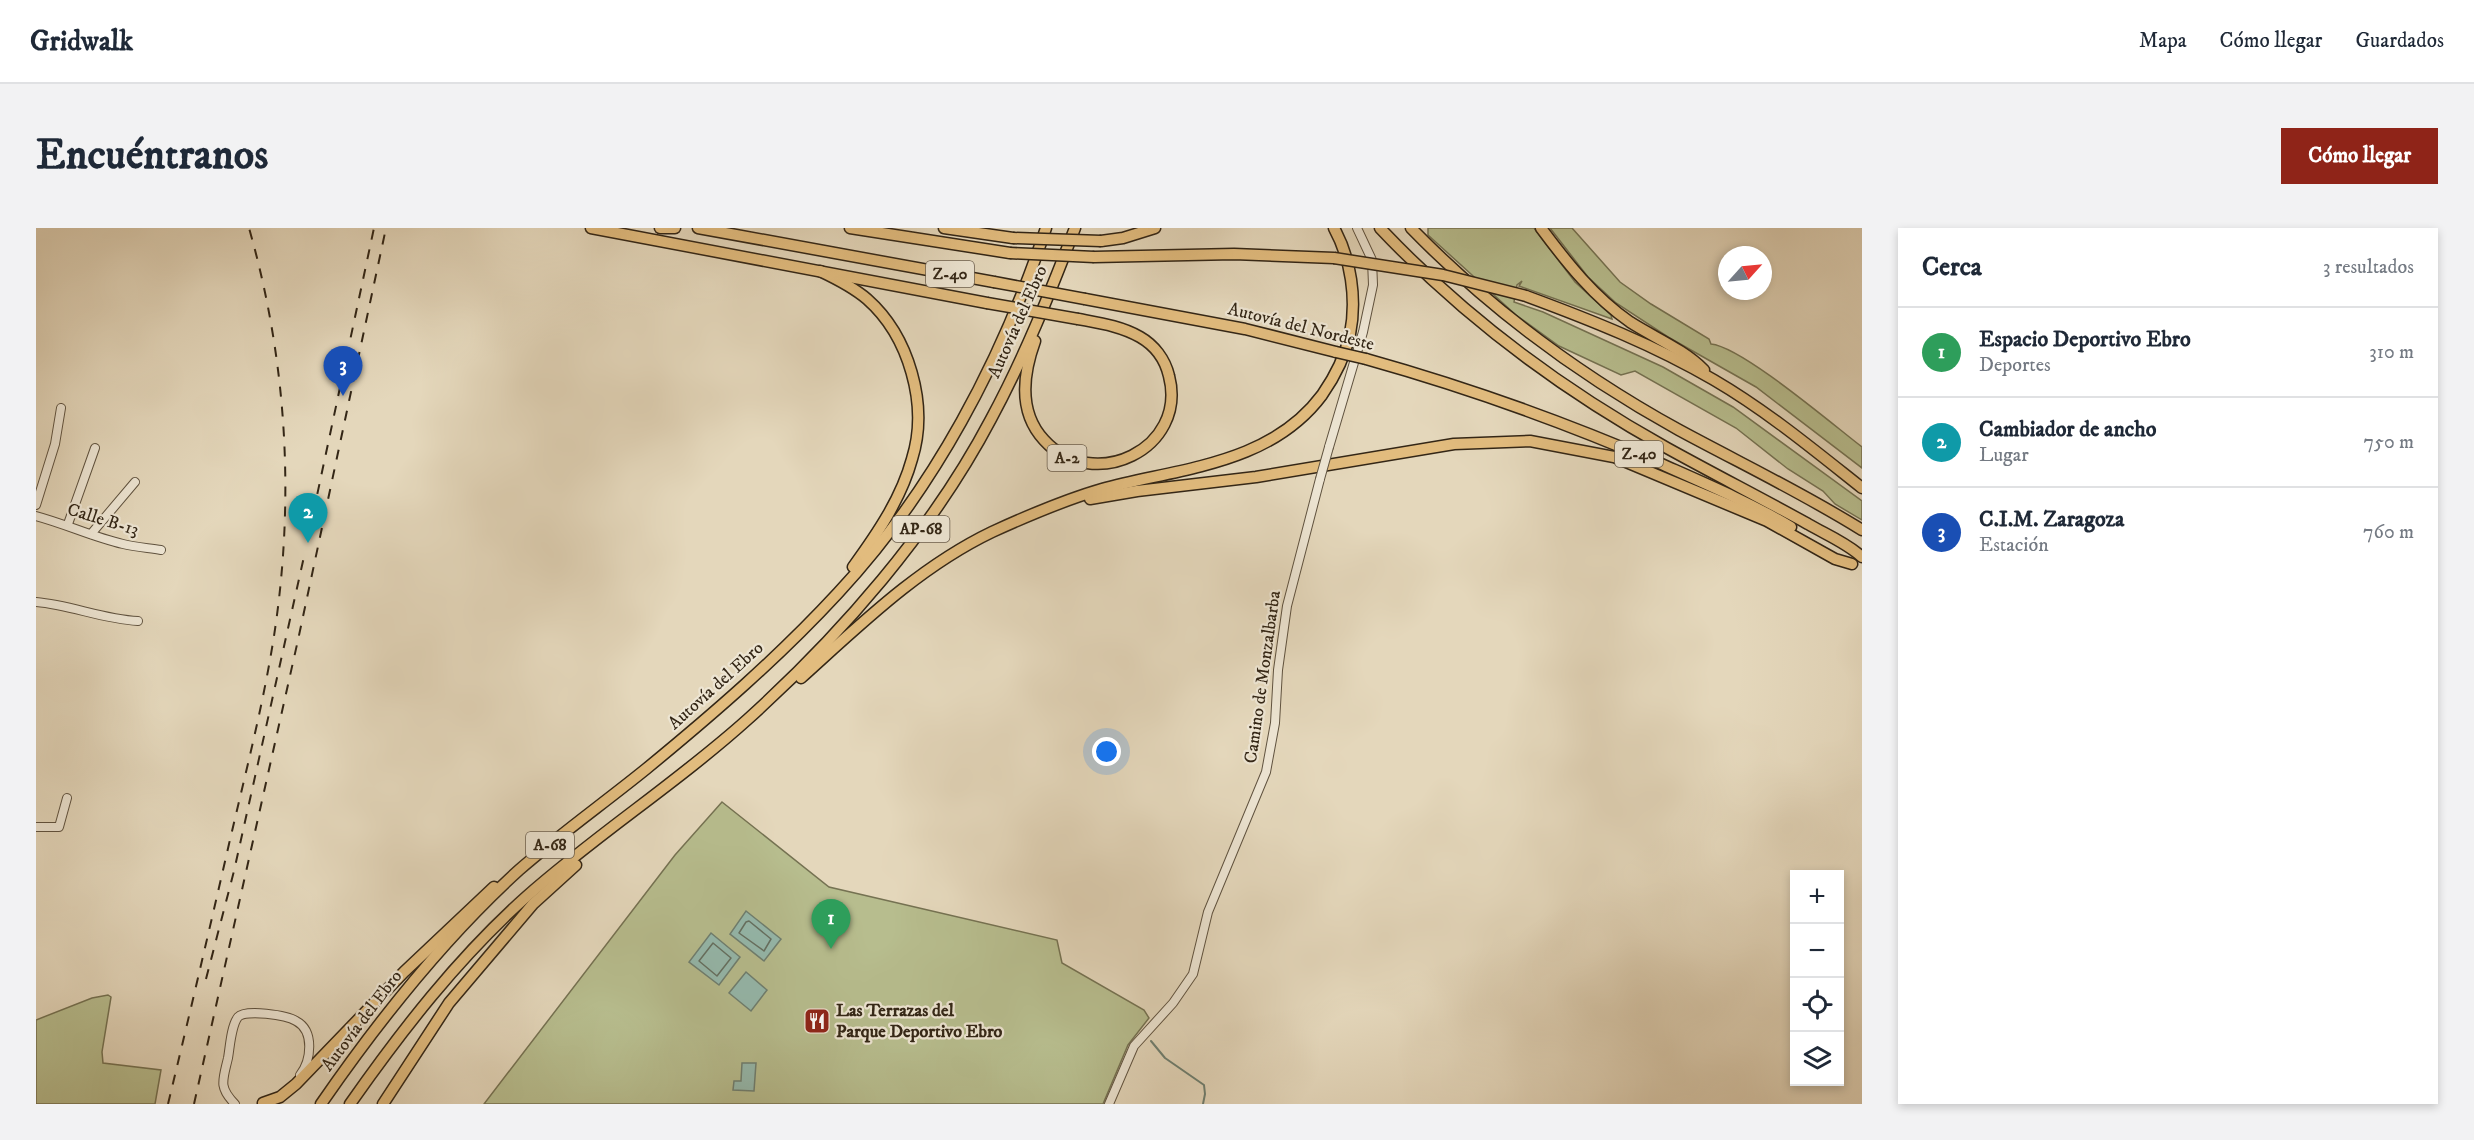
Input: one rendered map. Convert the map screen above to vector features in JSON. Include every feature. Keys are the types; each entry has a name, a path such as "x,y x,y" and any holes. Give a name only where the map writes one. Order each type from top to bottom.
{"highway":[{"path":"591,228 820,271 850,286 867,300 883,315 895,333 912,375 916,394 917,424 913,456 907,476 889,513 865,550 813,619"},
{"path":"660,228 675,228"},
{"name":"Autovía del Nordeste","path":"698,228 1245,329 1366,359 1456,387 1603,439 1766,512 1857,566"},
{"name":"Z-40","path":"850,228 1010,253 1094,257 1244,254 1334,258 1443,274 1526,296 1591,320 1651,346 1714,380 1754,406 1862,488"},
{"path":"944,228 1013,238 1101,241 1124,238 1155,228"},
{"name":"Autovía del Ebro","path":"321,1104 372,1031 414,979 519,870 725,704 837,595 913,498 972,405 1010,323 1047,228"},
{"name":"A-2","path":"820,271 987,303 1078,319 1124,330 1141,337 1155,348 1168,370 1172,398 1164,424 1147,447 1121,461 1090,464 1061,454 1041,436 1026,406 1025,381 1030,354 1076,228"},
{"name":"Autovía del Ebro","path":"350,1104 390,1047 431,996 526,897 685,773 748,720 810,660 862,602 932,515 991,420 1048,299 1076,228"},
{"path":"685,773 750,723 875,612 917,578 969,544 1048,508 1103,489 1219,462 1254,449 1290,428 1303,417 1340,368 1347,348 1352,324 1349,269 1344,248 1334,228"},
{"path":"1380,228 1431,280 1477,320 1568,388 1634,430 1798,519 1862,557"},
{"path":"1411,228 1529,333 1606,387 1678,430 1862,530"},
{"path":"1541,228 1570,267 1606,303 1632,323 1693,359 1714,380"},
{"path":"1048,508 1113,495 1256,477 1454,444 1530,441 1614,457 1767,522 1835,559 1857,566"},
{"path":"383,1104 449,1002 526,911 642,807"},
{"path":"261,1104 275,1100 290,1090 404,972 475,903 504,879 519,870"}],"street":[{"name":"Camino de Monzalbarba","path":"1109,1104 1134,1046 1173,1003 1193,974 1208,912 1264,778 1275,723 1278,670 1287,606 1320,479 1363,332 1373,285 1372,260 1357,228"},
{"path":"36,505 55,444 61,408"},
{"path":"69,524 95,448"},
{"path":"91,534 135,482"},
{"name":"Calle B-13","path":"36,516 69,524 125,545 161,550"},
{"path":"36,602 58,604 112,620 138,621"},
{"path":"36,827 59,827 67,798"},
{"path":"235,1104 226,1093 222,1082 236,1022 241,1015 248,1012 296,1020 304,1027 308,1038 308,1061 303,1072 283,1091 261,1104"}],"green space":[{"path":"1428,228 1534,228 1575,282 1611,315 1612,319 1519,286 1522,281 1517,285 1514,302 1543,312 1663,367 1733,407 1862,501 1862,520 1835,504 1823,491 1788,469 1736,428 1635,371 1621,375 1559,346 1516,315 1428,235"},
{"path":"1550,228 1572,228 1620,282 1651,304 1709,339 1711,344 1725,348 1743,358 1809,405 1862,447 1862,468 1756,387 1668,337 1616,303 1588,277"},
{"path":"722,802 829,887 1057,940 1062,963 1144,1010 1149,1018 1128,1045 1103,1104 484,1104 675,855"},
{"path":"108,995 111,997 102,1052 103,1063 161,1070 155,1104 36,1104 36,1020 92,998"}],"water":[{"path":"746,911 781,939 764,961 730,934"},
{"path":"711,933 740,957 719,985 689,962"},
{"path":"746,972 767,990 751,1011 729,993"},
{"path":"742,1063 756,1063 754,1091 733,1090 734,1081 741,1081"}],"waterway":[{"path":"1151,1041 1165,1058 1204,1085 1203,1104"}],"railway":[{"path":"168,1104 259,714 270,662 281,585 285,482 284,430 272,329 249,228"},
{"path":"309,533 374,228"},
{"path":"194,1104 298,640 386,228"},
{"path":"206,979 234,871 305,552"}],"place":[{"name":"C.I.M. Zaragoza","path":"343,396"},
{"name":"Cambiador de ancho","path":"308,543"},
{"name":"Espacio Deportivo Ebro","path":"831,949"},
{"name":"Las Terrazas del Parque Deportivo Ebro","path":"817,1021"}]}
